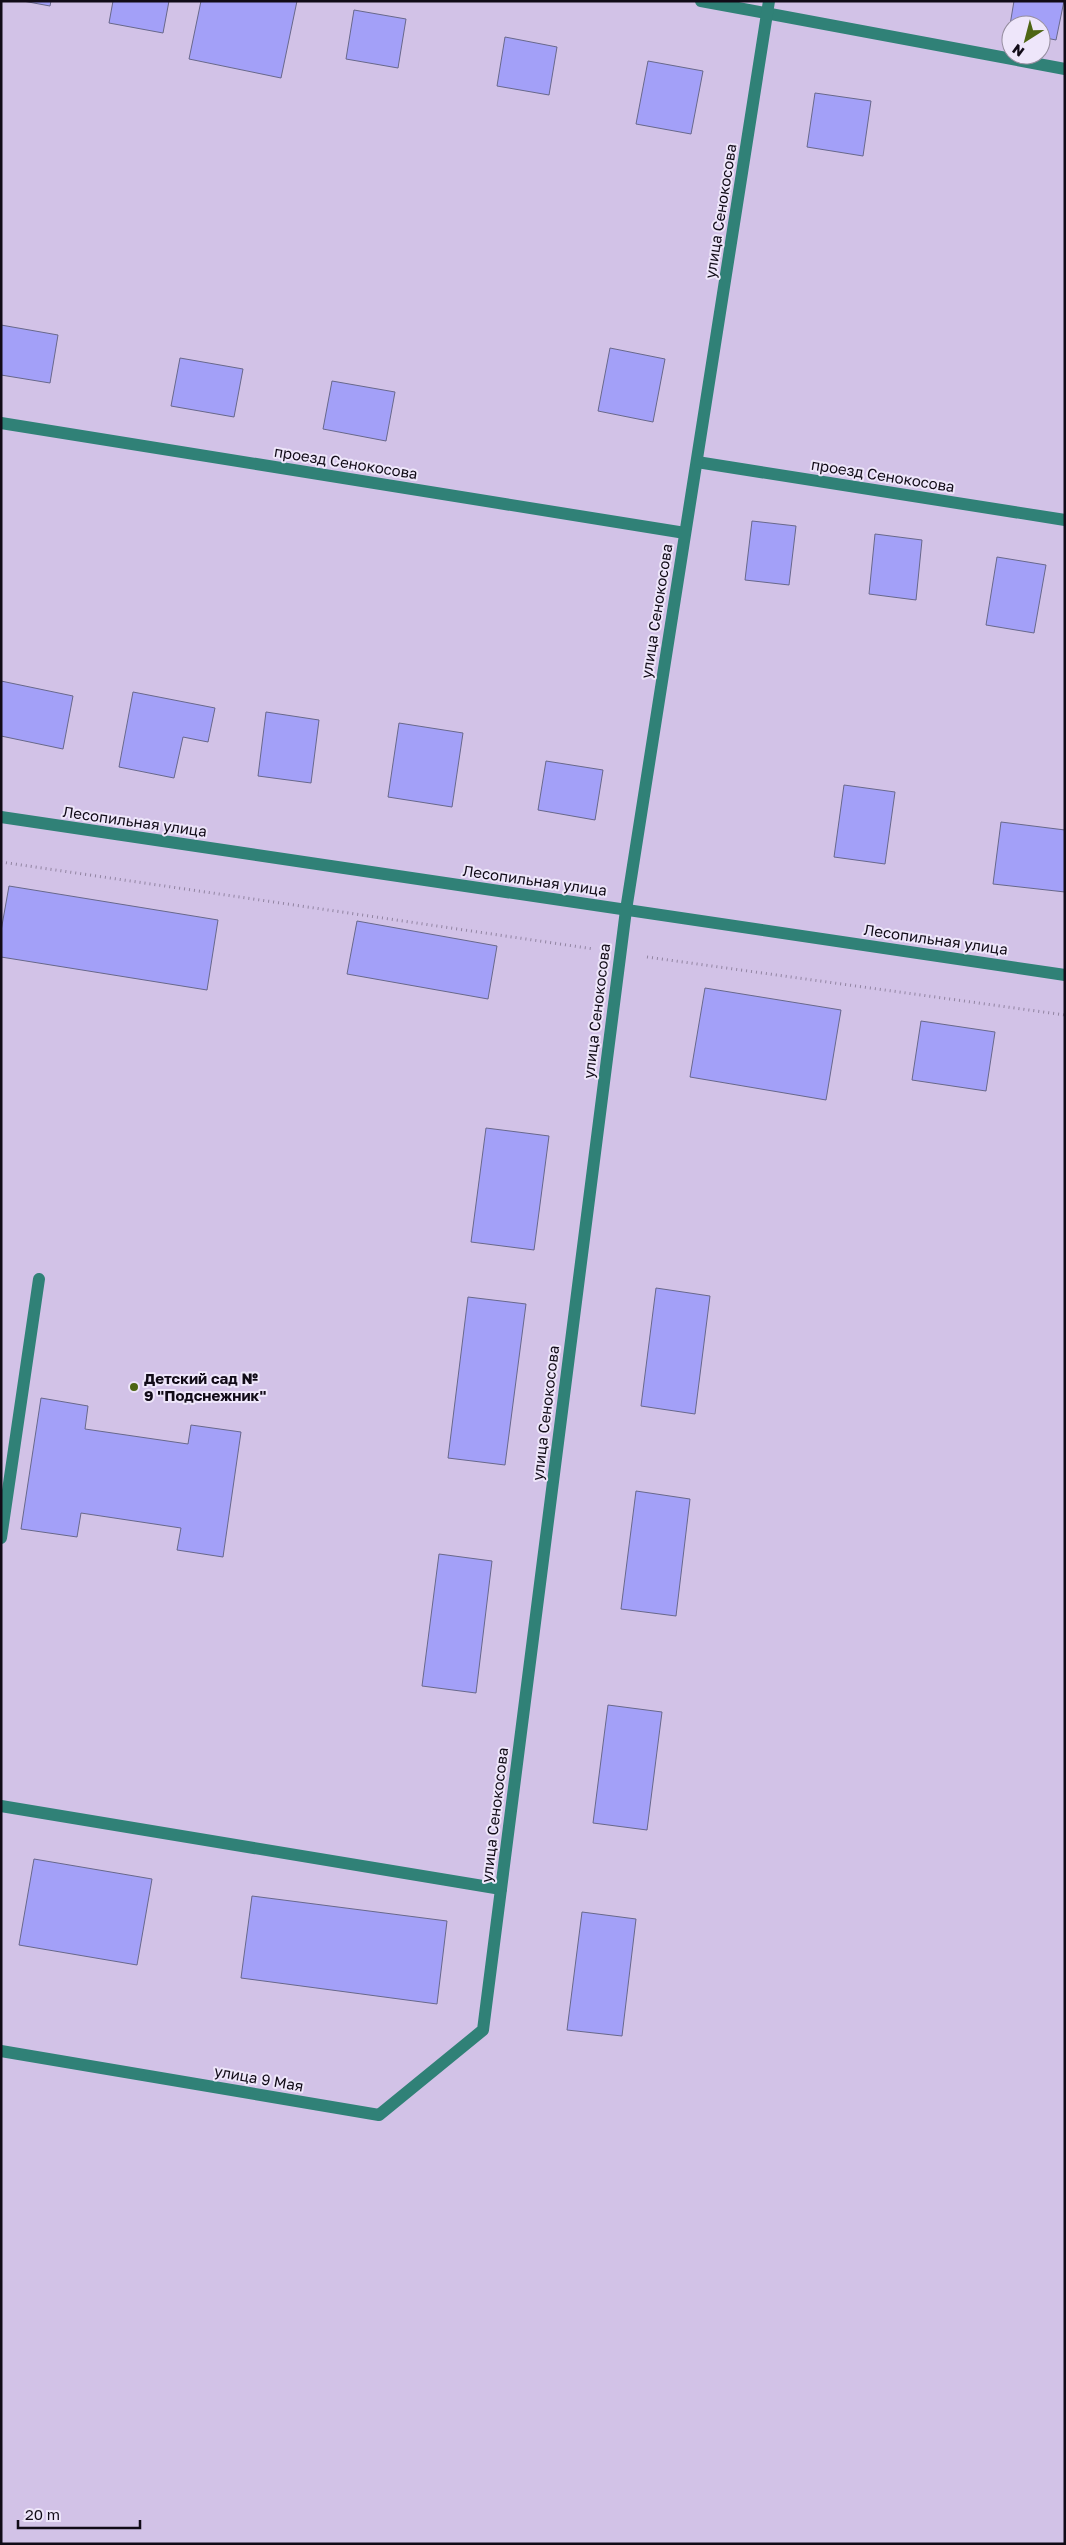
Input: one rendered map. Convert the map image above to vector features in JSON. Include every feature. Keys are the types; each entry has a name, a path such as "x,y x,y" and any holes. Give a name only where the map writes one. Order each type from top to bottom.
{"street":[{"path":"701,1 768,8 1065,69"},
{"name":"улица Сенокосова","path":"483,2030 626,910 768,8"},
{"name":"проезд Сенокосова","path":"1,423 685,532"},
{"name":"проезд Сенокосова","path":"697,462 1065,520"},
{"name":"Лесопильная улица","path":"1,817 1065,975"},
{"path":"1,1538 39,1279"},
{"path":"1,1806 500,1889"},
{"name":"улица 9 Мая","path":"1,2051 379,2115 483,2030"}],"path":[{"path":"1,862 620,953 1065,1015"}],"building":[{"path":"23,1 51,1 50,6"},
{"path":"113,1 169,1 163,33 109,23"},
{"path":"201,1 297,1 281,78 189,59"},
{"path":"1014,1 1064,1 1056,40 1051,39 1051,15 1012,15"},
{"path":"354,10 406,19 398,68 346,59"},
{"path":"505,37 557,47 549,95 497,86"},
{"path":"648,61 703,71 691,134 636,124"},
{"path":"815,93 871,101 863,156 807,147"},
{"path":"1,325 58,335 50,383 1,375"},
{"path":"610,348 665,359 653,422 598,411"},
{"path":"180,358 243,369 234,417 171,406"},
{"path":"332,381 395,392 386,441 323,429"},
{"path":"752,521 796,526 789,585 745,580"},
{"path":"875,534 922,540 916,600 869,594"},
{"path":"997,557 1046,565 1034,633 986,625"},
{"path":"1,681 73,696 63,749 1,736"},
{"path":"133,692 215,708 208,742 183,737 174,778 119,767"},
{"path":"266,712 319,720 311,783 258,776"},
{"path":"399,723 463,733 452,807 388,797"},
{"path":"546,761 603,770 595,820 538,810"},
{"path":"844,785 895,792 885,864 834,857"},
{"path":"1001,822 1065,830 1065,892 993,884"},
{"path":"9,886 218,920 207,990 1,957 1,931"},
{"path":"357,921 497,946 488,999 347,974"},
{"path":"705,988 841,1010 826,1100 690,1077"},
{"path":"921,1021 995,1032 986,1091 912,1080"},
{"path":"486,1128 549,1136 534,1250 471,1242"},
{"path":"656,1288 710,1296 695,1414 641,1406"},
{"path":"468,1297 526,1304 505,1465 448,1458"},
{"path":"41,1398 88,1406 85,1429 188,1444 191,1425 241,1432 223,1557 177,1550 181,1528 81,1513 77,1537 21,1529"},
{"path":"636,1491 690,1499 676,1616 621,1609"},
{"path":"439,1554 492,1561 476,1693 422,1686"},
{"path":"608,1705 662,1712 647,1830 593,1823"},
{"path":"34,1859 152,1879 137,1965 19,1945"},
{"path":"252,1896 447,1921 437,2004 241,1978"},
{"path":"582,1912 636,1919 622,2036 567,2030"}],"place":[{"name":"Детский сад № 9 \"Подснежник\"","path":"134,1387"}]}
